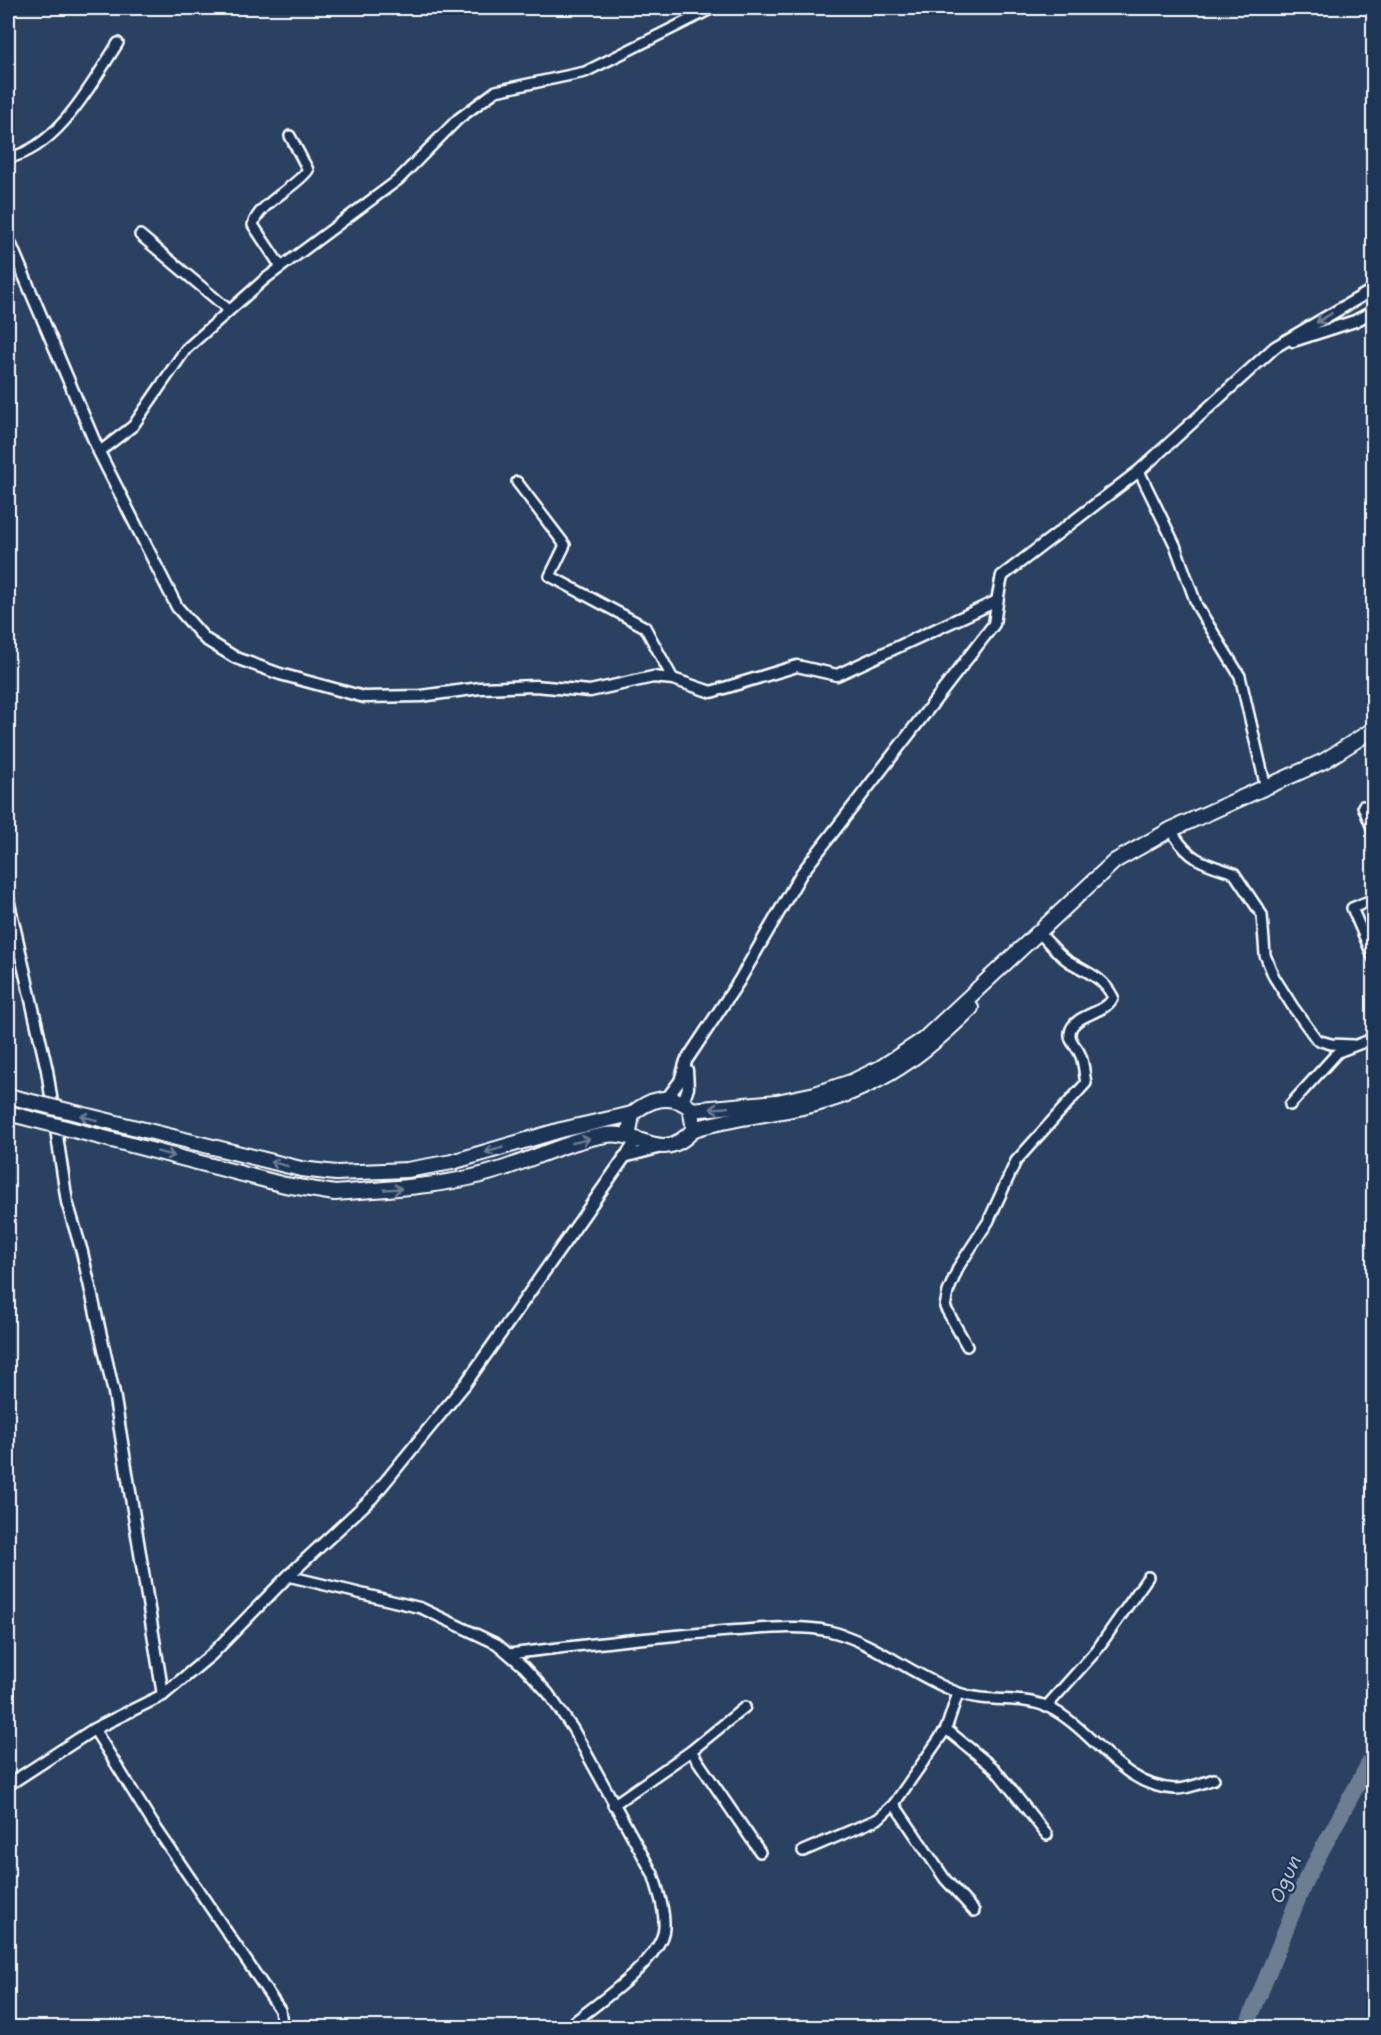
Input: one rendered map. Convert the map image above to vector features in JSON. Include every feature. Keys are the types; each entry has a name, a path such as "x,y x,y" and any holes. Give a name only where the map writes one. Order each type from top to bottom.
{"main road":[{"path":"8,1096 301,1169 336,1173 407,1170 452,1162 561,1130 632,1114 648,1103 667,1098 687,1106 777,1102 815,1094 880,1068 923,1040 1115,861 1170,830 1324,761 1374,729"},
{"path":"8,1113 285,1185 335,1193 424,1187 501,1169 577,1141 608,1135 661,1147 680,1141 694,1129 722,1120 816,1104 887,1077 929,1048 1043,937 1120,867 1175,836 1332,766 1374,741"},
{"path":"687,1106 694,1129"},
{"path":"632,1114 629,1133 634,1140"}],"street":[{"path":"99,452 133,426 186,349 281,267 398,180 458,119 484,98 496,91 585,72 713,8"},
{"path":"8,158 40,145 85,94 118,43"},
{"path":"281,267 253,225 258,213 303,178 308,170 290,136"},
{"path":"141,235 229,310"},
{"path":"8,238 99,452 177,607 192,625 213,644 256,666 364,697 421,696 480,688 535,686 590,691 653,677 673,679 711,692 797,666 837,675 997,601 1002,576 1139,471 1275,347 1374,289"},
{"path":"1275,347 1355,321 1374,311"},
{"path":"1139,471 1175,545 1197,606 1240,676 1266,788"},
{"path":"517,482 565,545 550,576 645,627 673,679"},
{"path":"667,1098 680,1082 686,1061 739,981 801,874 994,624 1002,576"},
{"path":"1363,806 1374,833"},
{"path":"1175,836 1182,847 1200,861 1214,869 1234,873 1257,904 1265,932 1265,955 1274,977 1317,1040 1331,1044 1353,1045"},
{"path":"8,899 47,1070 67,1202 82,1252 114,1393 163,1695"},
{"path":"1374,899 1352,908 1374,959"},
{"path":"967,1346 945,1308 948,1292 959,1266 988,1222 1016,1161 1086,1083 1081,1055 1072,1042 1070,1032 1074,1024 1107,1006 1113,997 1106,984 1094,973 1067,960 1043,937"},
{"path":"1290,1105 1338,1052 1367,1041 1374,1035"},
{"path":"686,1061 687,1106"},
{"path":"8,1785 94,1729 163,1695 211,1656 288,1576 372,1498 420,1444 466,1383 634,1140"},
{"path":"624,1157 661,1147"},
{"path":"288,1576 421,1608 459,1624 497,1644 509,1654 548,1693 567,1720 653,1874 659,1894 664,1929 648,1959 566,2028"},
{"path":"1046,1707 1096,1651 1148,1577"},
{"path":"509,1654 662,1635 800,1628 829,1631 857,1641 958,1693 984,1701 1018,1701 1046,1707 1061,1714 1107,1754 1148,1785 1176,1789 1214,1779"},
{"path":"802,1851 878,1819 894,1804 946,1729 958,1693"},
{"path":"613,1805 691,1750 745,1707"},
{"path":"94,1729 152,1822 280,2010 283,2028"},
{"path":"946,1729 995,1769 1047,1835"},
{"path":"691,1750 760,1852"},
{"path":"894,1804 945,1879 974,1911"}],"waterway":[{"name":"Ogun","path":"1246,2028 1306,1879 1374,1754"}]}
